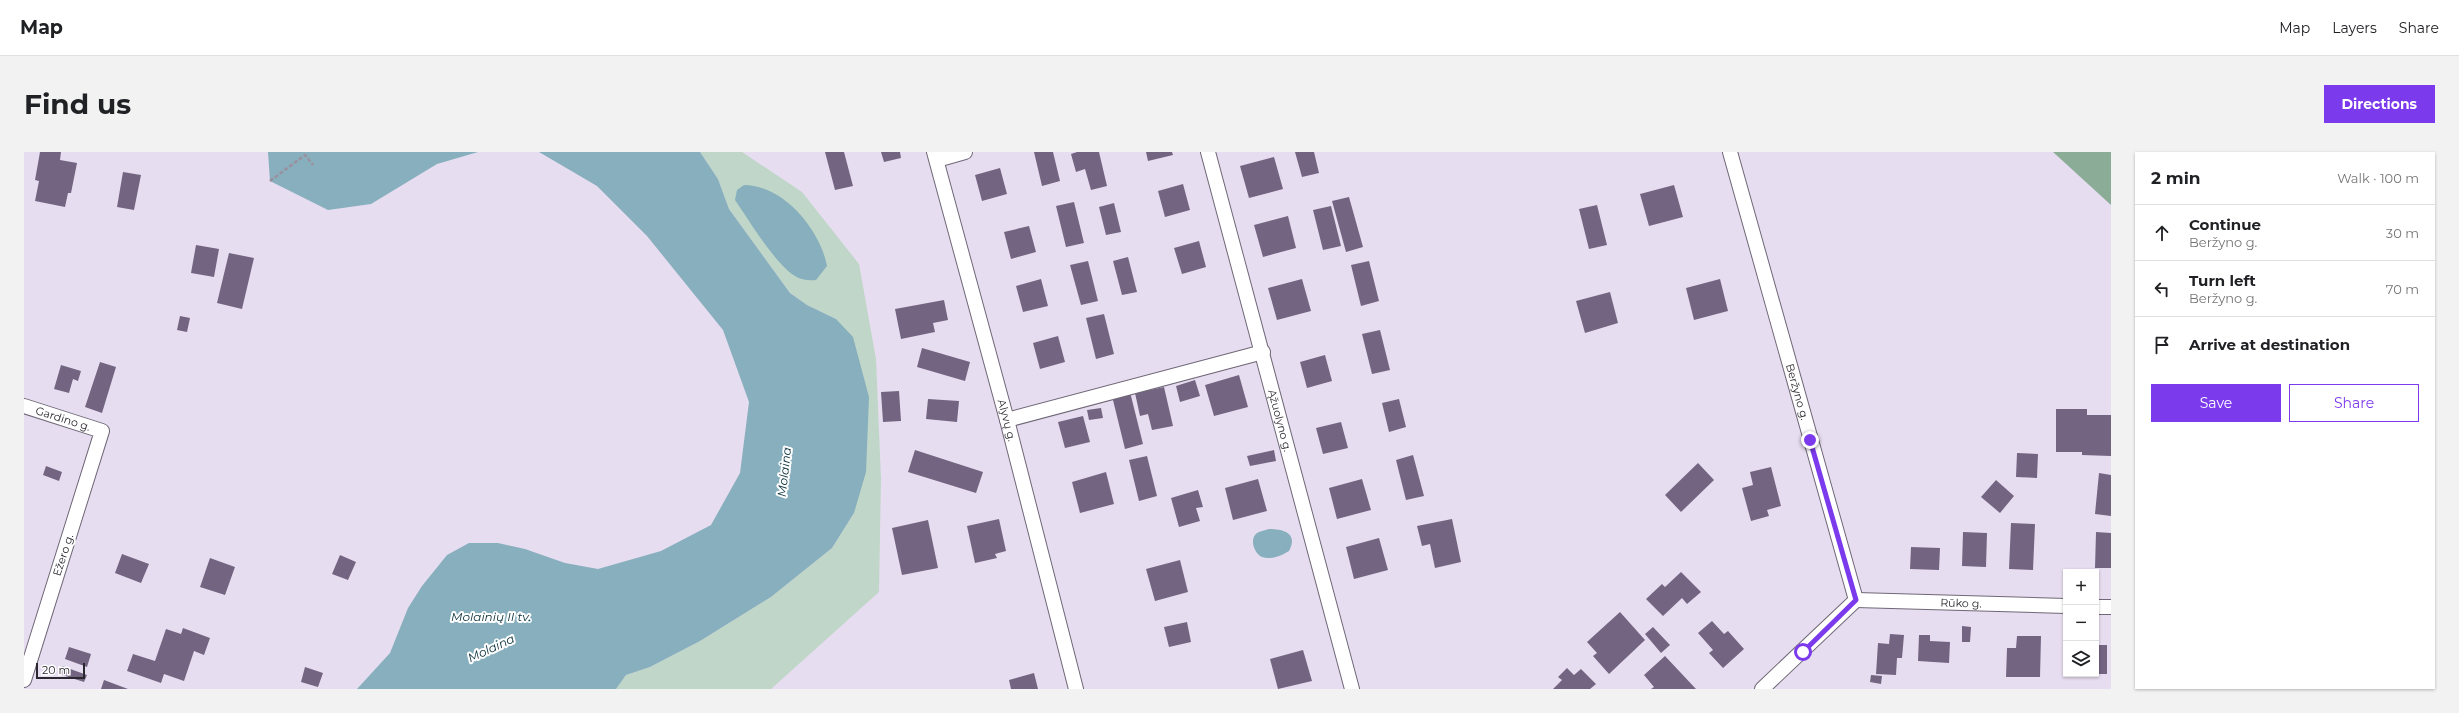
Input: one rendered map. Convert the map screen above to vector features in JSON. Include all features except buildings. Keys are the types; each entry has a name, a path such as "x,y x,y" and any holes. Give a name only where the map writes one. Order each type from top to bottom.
{"street":[{"path":"935,156 965,152"},
{"name":"Ąžuolyno g.","path":"1208,152 1263,352 1352,689"},
{"name":"Beržyno g.","path":"1730,152 1856,600"},
{"name":"Alyvų g.","path":"935,156 1007,420 1076,689"},
{"path":"1007,420 1263,352"},
{"name":"Gardino g.","path":"24,406 102,431"},
{"name":"Ežero g.","path":"24,680 102,431"},
{"path":"1762,689 1856,600"},
{"name":"Rūko g.","path":"1856,600 2063,606"},
{"path":"2099,607 2111,608"}],"path":[{"path":"270,180 305,155 313,166"}],"green space":[{"path":"700,152 742,152 802,192 859,264 876,359 881,479 879,592 771,689 616,689 626,675 650,667 700,641 771,597 832,548 854,513 836,319 807,305 790,293 729,209 718,179"},
{"path":"2053,152 2111,152 2111,205"}],"water":[{"path":"268,152 478,152 437,164 371,204 328,210 270,181"},
{"name":"Molainių II tv.","path":"539,152 700,152 718,179 729,209 790,293 807,305 836,319 853,337 869,397 866,472 854,513 832,548 771,597 700,641 650,667 626,675 616,689 357,689 390,653 408,608 422,586 447,555 469,543 498,543 525,549 565,563 598,569 661,551 711,525 740,473 749,402 723,330 647,236 597,186"},
{"path":"744,185 758,187 772,192 786,201 808,224 817,238 827,266 816,280 805,280 795,276 779,262 771,252 735,200 737,190"},
{"path":"1269,529 1285,531 1291,537 1292,540 1289,551 1272,558 1262,557 1259,555 1255,549 1253,539 1258,532"}],"route":[{"path":"1803,652 1856,600 1810,440"}],"water label":[{"name":"Molaina","path":"784,472"},
{"name":"Molaina","path":"491,648"}]}
